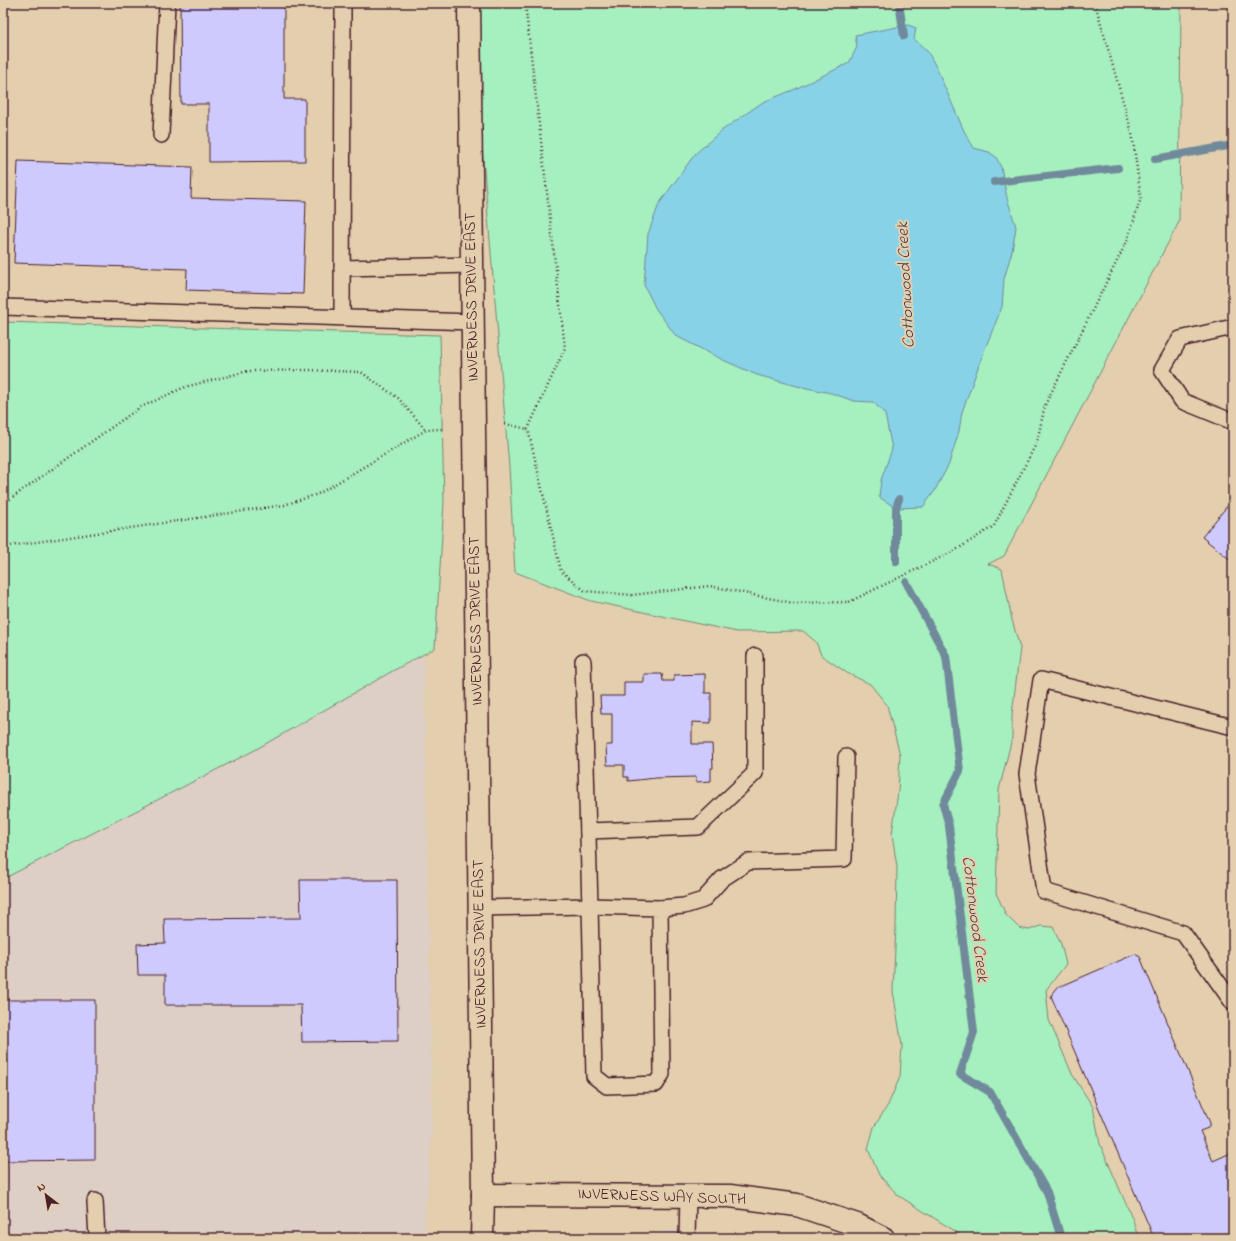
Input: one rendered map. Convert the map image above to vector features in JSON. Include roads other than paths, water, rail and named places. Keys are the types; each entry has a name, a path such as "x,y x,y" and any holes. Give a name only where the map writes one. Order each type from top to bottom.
{"main road":[{"name":"INVERNESS DRIVE EAST","path":"469,3 480,908 483,1195 482,1238"},
{"name":"INVERNESS WAY SOUTH","path":"483,1195 730,1196 797,1205 857,1225 883,1238"}],"lane":[{"path":"161,135 167,3"},
{"path":"342,317 343,3"},
{"path":"342,268 472,265"},
{"path":"3,307 473,322"},
{"path":"1233,327 1180,339 1162,370 1182,401 1231,421 1233,419"},
{"path":"588,831 698,827 755,773 755,656"},
{"path":"583,661 594,1076 607,1086 656,1084 662,1074 660,908"},
{"path":"1233,727 1041,680 1027,774 1044,891 1183,933 1233,1003"},
{"path":"480,908 590,906 660,908 684,906 703,900 722,879 748,862 844,859 846,757"},
{"path":"687,1238 688,1196"},
{"path":"95,1201 97,1238"}],"water":[{"path":"908,25 916,28 914,39 928,52 964,131 974,148 989,152 996,157 1001,167 1007,198 1016,227 1012,251 1004,279 1002,307 962,412 959,431 949,464 934,492 923,507 896,508 879,497 881,480 892,449 885,414 873,402 854,401 831,393 797,386 757,375 723,360 676,336 656,309 644,285 648,234 659,204 695,154 721,131 763,102 793,90 849,63 857,47 855,35"}],"waterway":[{"name":"Cottonwood Creek","path":"899,3 904,36"},
{"path":"1155,159 1233,145"},
{"path":"994,182 1118,168"},
{"name":"Cottonwood Creek","path":"896,562 896,508 899,499"},
{"name":"Cottonwood Creek","path":"906,582 946,656 960,771 943,804 949,826 974,1032 960,1074 990,1092 1047,1192 1061,1238"}]}
